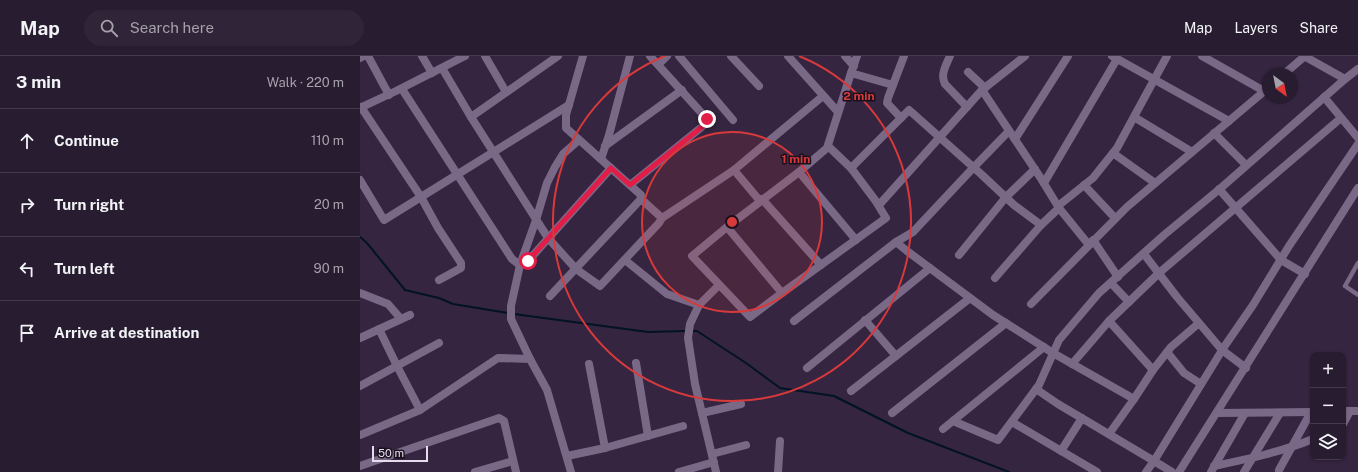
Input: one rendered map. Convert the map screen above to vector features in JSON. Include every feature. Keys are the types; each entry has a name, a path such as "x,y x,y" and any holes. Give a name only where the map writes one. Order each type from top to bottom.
{"street":[{"path":"360,58 364,56"},
{"path":"368,56 389,95"},
{"path":"422,56 432,73"},
{"path":"439,280 461,268 461,263 438,228 421,197 360,108 402,89 465,56"},
{"path":"485,56 506,92"},
{"path":"471,117 558,56"},
{"path":"583,56 566,115 566,128 641,195 641,199 662,218"},
{"path":"601,159 630,56"},
{"path":"630,185 703,126 707,119 659,64 650,56"},
{"path":"659,64 667,56"},
{"path":"679,56 733,120"},
{"path":"731,56 759,86"},
{"path":"788,56 838,112"},
{"path":"845,56 852,69 893,85"},
{"path":"828,146 851,168 879,205 886,218 750,317 692,256 761,200 799,172 828,146 857,56"},
{"path":"901,118 887,103 904,56"},
{"path":"950,56 943,75 943,80 967,107"},
{"path":"879,205 983,89 1025,56"},
{"path":"1015,139 1068,56"},
{"path":"995,278 1040,225 1058,207 1093,178 1117,148 1167,56"},
{"path":"1202,56 1262,87"},
{"path":"1291,68 1305,56 1345,79"},
{"path":"1044,183 1114,57 1229,121"},
{"path":"442,68 493,153 548,238 576,269 600,286 662,218 734,170 823,96"},
{"path":"953,421 998,440 1036,389 1059,340 1099,293 1358,69"},
{"path":"968,72 983,89 1058,207 1091,242 1129,302"},
{"path":"402,89 512,259 520,265"},
{"path":"605,146 682,90"},
{"path":"1031,304 1126,207 1262,92"},
{"path":"1324,97 1358,138"},
{"path":"360,180 384,220 569,105"},
{"path":"851,168 909,110 1006,197 1040,225"},
{"path":"1134,117 1192,152"},
{"path":"1072,364 1109,322 1159,273 1341,118"},
{"path":"794,321 896,242 913,232 1009,131"},
{"path":"1214,133 1246,165"},
{"path":"571,472 547,390 511,320 511,306 520,265 548,182 563,154 579,140"},
{"path":"1146,472 1200,384 1358,144"},
{"path":"1112,153 1155,183"},
{"path":"520,265 528,261 611,168"},
{"path":"959,255 1006,197 1035,169"},
{"path":"734,170 820,265"},
{"path":"799,172 856,240"},
{"path":"1084,185 1115,218"},
{"path":"1179,472 1246,368 1358,188"},
{"path":"1219,189 1281,260 1305,274"},
{"path":"550,296 641,199"},
{"path":"727,227 782,293"},
{"path":"896,242 970,298 1006,323 1053,353 1134,399"},
{"path":"1144,254 1222,350 1246,368"},
{"path":"625,260 667,294 699,305"},
{"path":"807,368 930,268"},
{"path":"716,472 692,370 688,338 690,324 699,305 719,285"},
{"path":"360,294 388,304 401,319"},
{"path":"851,390 970,298"},
{"path":"360,338 410,315"},
{"path":"865,320 896,356"},
{"path":"1109,322 1153,370"},
{"path":"892,413 1006,323"},
{"path":"1109,434 1167,352 1199,323"},
{"path":"379,329 420,410"},
{"path":"360,386 439,344"},
{"path":"943,429 1044,347"},
{"path":"1167,352 1184,373 1200,384"},
{"path":"360,435 420,410 498,358 530,359"},
{"path":"636,363 648,436"},
{"path":"589,364 606,448"},
{"path":"1036,389 1172,472"},
{"path":"702,413 741,404"},
{"path":"1217,412 1310,412"},
{"path":"1213,469 1245,413"},
{"path":"1244,472 1280,413"},
{"path":"1279,470 1310,415"},
{"path":"360,466 499,418 504,421 516,472"},
{"path":"1061,451 1082,418"},
{"path":"1012,422 1097,472"},
{"path":"567,456 606,448 682,426"},
{"path":"1213,469 1291,448 1310,440"},
{"path":"778,472 780,441"},
{"path":"679,472 746,445"},
{"path":"475,472 514,461"}],"lane":[{"path":"1358,263 1345,286 1358,295"}],"waterway":[{"path":"360,237 367,243 405,290 439,298 453,304 508,313"},
{"path":"514,314 648,332 686,331"},
{"path":"691,331 697,331 746,363 780,388 834,396 908,433 1009,472"}],"route":[{"path":"528,261 611,168 630,185 703,126 707,119"}]}
